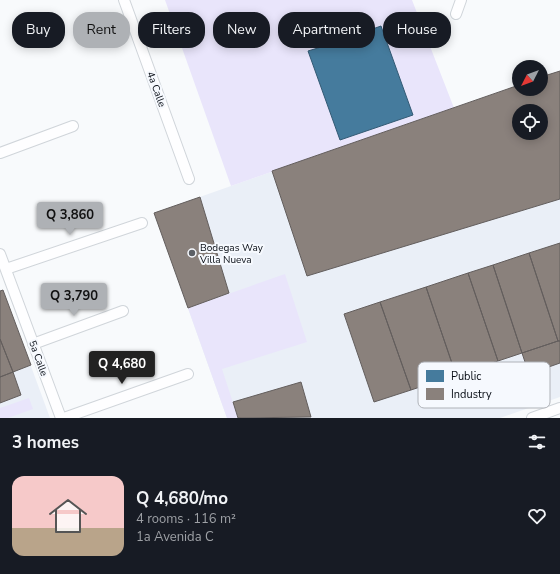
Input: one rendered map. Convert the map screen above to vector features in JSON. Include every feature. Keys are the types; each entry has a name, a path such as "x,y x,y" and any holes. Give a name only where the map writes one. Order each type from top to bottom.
{"street":[{"name":"4a Calle","path":"124,0 189,179"},
{"path":"456,14 461,0"},
{"path":"0,152 73,126"},
{"path":"6,269 142,222"},
{"name":"5a Calle","path":"0,254 62,418"},
{"path":"33,344 123,311"},
{"path":"62,418 188,374"},
{"path":"532,418 560,408"}],"shaded area":[{"path":"165,0 412,0 417,12 383,12 383,48 431,48 454,108 231,186 182,48 205,48 205,12 169,12"},
{"path":"560,71 560,397 550,400 550,362 418,362 418,408 529,408 500,418 227,418 154,213 512,87 512,96 548,96 548,75"},
{"path":"285,274 307,342 222,369 238,418 227,418 188,308"},
{"path":"3,290 50,418 0,418 0,291"},
{"path":"29,398 33,409 8,418 0,418 0,408"}],"building: Public":[{"path":"381,26 383,32 383,48 389,48 413,115 340,140 308,51 318,48 375,48 375,28"}],"building: Industry":[{"path":"560,71 560,199 307,276 272,171 512,87 512,96 548,96 548,75"},
{"name":"Bodegas Way Villa Nueva","path":"200,197 229,293 188,308 154,213"},
{"path":"560,243 560,341 558,341 529,253"},
{"path":"529,253 558,341 522,353 493,265"},
{"path":"493,265 522,353 498,361 468,273"},
{"path":"468,273 498,361 452,362 426,287"},
{"path":"426,287 452,362 418,362 418,388 411,390 380,302"},
{"path":"3,290 31,365 13,372 0,339 0,291"},
{"path":"380,302 411,390 374,402 344,314"},
{"path":"0,339 13,372 0,377"},
{"path":"560,341 560,363 550,367 550,362 525,362 522,353"},
{"path":"13,372 21,395 0,403 0,377"},
{"path":"301,382 311,417 238,418 233,402"}],"place":[{"name":"Bodegas Way Villa Nueva","path":"192,253"}]}
